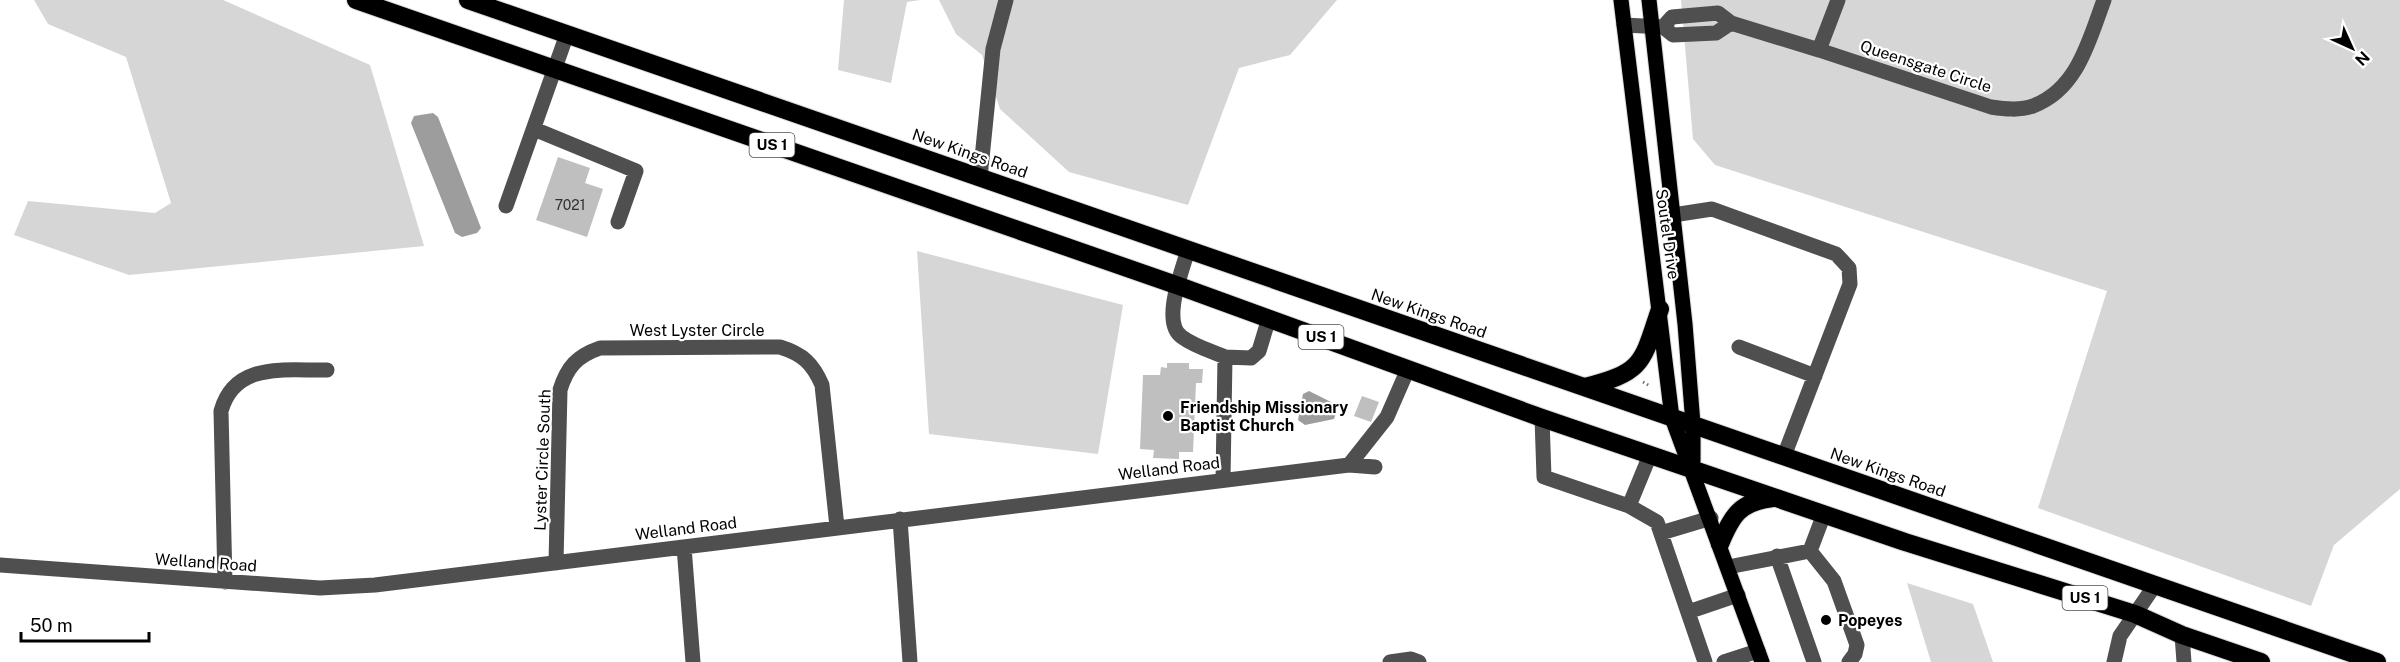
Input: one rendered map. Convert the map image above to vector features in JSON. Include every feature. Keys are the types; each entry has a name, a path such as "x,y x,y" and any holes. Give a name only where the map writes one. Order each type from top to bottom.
{"highway":[{"name":"US 1","path":"356,0 1179,286 1542,418 1775,498 2135,614 2182,635 2261,662"},
{"name":"New Kings Road","path":"468,0 2378,662"},
{"path":"1585,387 1607,382 1631,371 1644,356 1660,309"},
{"path":"1720,544 1729,522 1743,507 1756,500 1775,498"}],"main road":[{"name":"Soutel Drive","path":"1621,0 1672,418 1711,518 1760,656"},
{"name":"Soutel Drive","path":"1649,0 1658,27 1693,424 1693,470"}],"street":[{"path":"980,178 992,58 1006,0"},
{"path":"1819,50 1838,0"},
{"name":"Queensgate Circle","path":"1658,27 1672,17 1718,13 1731,23 1991,107 2013,110 2033,106 2059,90 2072,77 2082,58 2104,0"},
{"path":"1624,25 1658,27"},
{"path":"506,206 567,34"},
{"path":"534,129 636,171 618,222"},
{"path":"1673,215 1712,209 1836,254 1850,268 1850,284 1784,456"},
{"path":"1188,250 1172,312 1172,325 1181,337 1225,357 1251,358 1259,351 1269,318"},
{"name":"West Lyster Circle","path":"574,361 600,348 780,347 806,358 815,369 822,385 837,527"},
{"path":"1738,347 1815,376"},
{"path":"1223,480 1225,357"},
{"name":"Lyster Circle South","path":"556,563 560,390 565,375 574,361"},
{"path":"1349,465 1387,417 1408,369"},
{"path":"225,582 221,411 224,399 245,377 260,372 327,370"},
{"path":"1542,418 1544,477 1629,506 1658,522 1705,662"},
{"path":"1629,506 1650,455"},
{"name":"Welland Road","path":"0,565 320,588 353,586 1349,465 1375,467"},
{"path":"1810,551 1824,514"},
{"path":"1661,533 1711,518"},
{"path":"900,519 910,662"},
{"path":"684,547 693,662"},
{"path":"1728,567 1810,551"},
{"path":"1810,551 1834,581 1857,645 1850,662"},
{"path":"1778,556 1814,662"},
{"path":"2114,662 2120,636 2155,585"},
{"path":"1688,612 1738,595"},
{"path":"2182,635 2184,662"},
{"path":"1724,662 1760,656"},
{"path":"1390,662 1411,659 1419,662"}],"path":[{"path":"1642,389 1645,382"}],"shaded area":[{"path":"34,0 223,0 370,65 424,246 129,275 14,235 28,201 155,213 171,203 126,57 48,24"},
{"path":"844,0 920,0 907,2 891,83 838,70"},
{"path":"939,0 1337,0 1290,55 1239,68 1188,205 1069,172 1000,109 982,55 956,34"},
{"path":"1681,0 2400,0 2400,489 2334,545 2311,606 2038,508 2107,291 1715,165 1693,139"},
{"path":"433,113 438,117 481,228 477,233 462,237 455,233 411,123 414,116"},
{"path":"917,251 1123,305 1098,454 929,434"},
{"path":"1309,391 1338,407 1334,419 1305,425 1298,420 1303,394"},
{"path":"1907,583 1973,604 1993,662 1931,662"}],"building":[{"path":"558,157 590,168 585,183 603,189 587,237 536,220"},
{"name":"Friendship Missionary Baptist Church","path":"1167,363 1189,363 1189,369 1203,369 1202,383 1196,383 1193,452 1179,452 1179,459 1153,458 1154,450 1140,449 1143,375 1160,375 1161,367 1167,368"},
{"path":"1362,396 1379,402 1371,422 1354,416"}],"place":[{"name":"Friendship Missionary Baptist Church","path":"1168,416"},
{"name":"Popeyes","path":"1826,620"}]}
